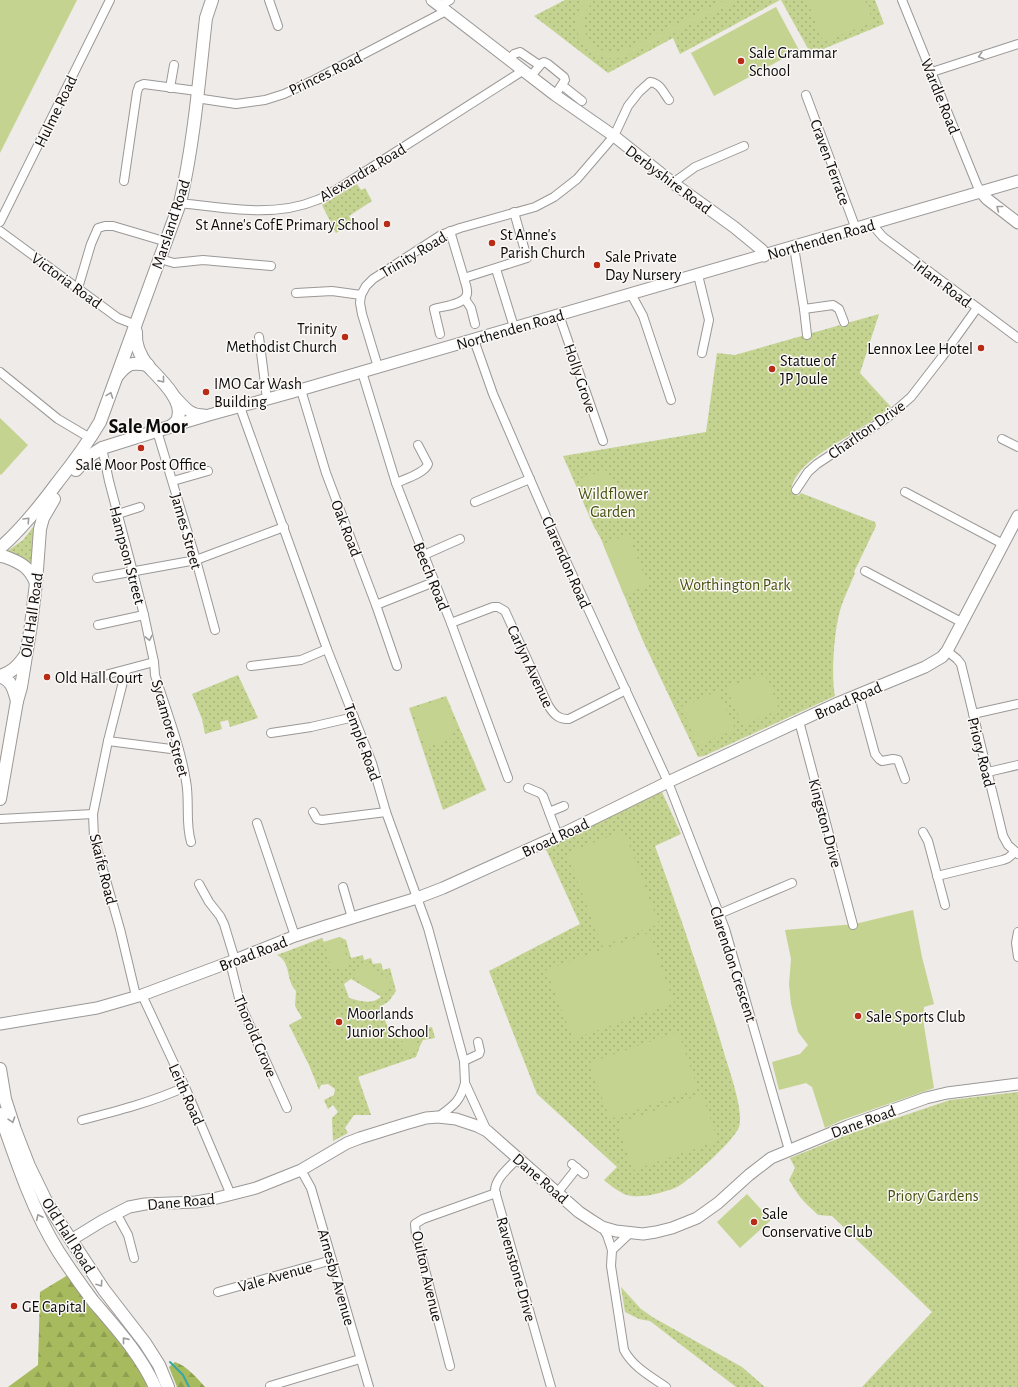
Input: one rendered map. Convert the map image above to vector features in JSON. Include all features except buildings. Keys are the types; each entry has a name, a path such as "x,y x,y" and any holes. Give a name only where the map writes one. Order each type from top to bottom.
{"main road":[{"name":"Marsland Road","path":"90,438 100,422 180,203 186,178 206,18 212,0"},
{"name":"Derbyshire Road","path":"439,6 555,95 576,101 614,136 673,183 762,250 764,256"},
{"name":"Northenden Road","path":"40,529 46,512 58,492 88,457 102,448 208,415 301,390 1018,181"},
{"path":"981,192 987,199 1018,223"},
{"path":"136,325 136,344 148,366 190,412 195,415 208,415"},
{"path":"116,377 126,366 137,363 148,366"},
{"path":"170,427 178,418 179,411 174,396"},
{"path":"0,548 21,528 43,503 90,438"},
{"name":"Broad Road","path":"0,1024 97,1008 139,995 233,961 295,936 417,898 443,888 558,836 668,782 799,721 926,667 942,658 947,651 1018,516"},
{"name":"Old Hall Road","path":"0,799 16,701 21,687 31,625 40,529"},
{"path":"0,556 4,556 27,568 32,574 36,583"},
{"path":"0,676 10,673 26,655"},
{"name":"Old Hall Road","path":"0,676 7,679 10,683 13,688 16,701"},
{"name":"Old Hall Road","path":"0,1069 5,1099 29,1166 48,1205 104,1290 145,1343 159,1366 168,1387"},
{"name":"Dane Road","path":"58,1251 71,1240 116,1213 129,1207 145,1204 196,1202 231,1195 275,1181 301,1170 347,1143 360,1138 426,1118 438,1117 456,1119 487,1131 579,1212 602,1227 630,1233 656,1232 697,1218 718,1203 760,1166 771,1158 789,1150 848,1126 926,1098 947,1093 1018,1084"},
{"name":"Old Hall Road","path":"0,1114 37,1212 58,1251 92,1299 134,1351 148,1372 155,1387"}],"street":[{"name":"Hulme Road","path":"0,222 110,0"},
{"path":"269,0 278,26"},
{"name":"Princes Road","path":"124,181 137,89 141,84 170,88 236,104 265,100 314,80 450,0"},
{"name":"Wardle Road","path":"902,0 981,192"},
{"path":"932,72 1018,44"},
{"name":"Derbyshire Road","path":"510,59 514,54 520,52 539,66 544,62 564,77 565,80 563,86 576,101"},
{"path":"170,88 174,65"},
{"path":"528,73 539,66"},
{"name":"Alexandra Road","path":"180,203 255,211 290,208 317,200 336,190 528,73"},
{"name":"Trinity Road","path":"361,295 372,278 441,235 450,231 535,207 566,188 588,166 614,136 628,106 639,92 650,82 659,86 669,100"},
{"path":"555,95 563,86"},
{"name":"Craven Terrace","path":"806,95 856,229"},
{"path":"673,183 695,167 744,146"},
{"path":"464,278 528,258 514,212"},
{"name":"Irlam Road","path":"875,223 876,230 882,237 1018,338"},
{"path":"78,288 91,244 98,228 112,226 167,242"},
{"name":"Victoria Road","path":"0,231 118,318 136,325"},
{"path":"440,334 434,309 465,299 468,291 450,231"},
{"path":"794,247 807,335"},
{"path":"160,259 174,263 219,260 271,266"},
{"path":"496,269 514,328"},
{"path":"698,275 709,320 702,353"},
{"path":"296,293 332,292 361,295 360,303 362,314 378,367"},
{"path":"631,294 643,316 671,400"},
{"path":"465,299 471,308 475,324"},
{"path":"804,309 833,305 839,309 844,322"},
{"name":"Charlton Drive","path":"796,490 808,472 817,464 888,417 911,397 977,308"},
{"name":"Holly Grove","path":"559,315 603,441"},
{"path":"259,337 267,399"},
{"name":"Clarendon Road","path":"474,340 493,394 555,537 668,782"},
{"path":"0,372 58,419 90,438"},
{"name":"Beech Road","path":"362,372 396,483 434,582 452,623 508,778"},
{"name":"Oak Road","path":"301,390 326,473 376,605 396,666"},
{"name":"Temple Road","path":"240,407 327,649 372,763 386,812 428,928 464,1060 465,1083 462,1095 450,1109 438,1117"},
{"name":"James Street","path":"157,431 196,560 215,630"},
{"path":"1002,438 1018,447"},
{"path":"396,483 422,471 427,466 428,464 418,445"},
{"name":"Hampson Street","path":"102,448 109,481 134,572 154,662"},
{"path":"173,482 208,471"},
{"path":"475,502 530,479"},
{"path":"905,492 1003,544"},
{"path":"117,511 140,507"},
{"path":"96,578 196,560 284,527"},
{"path":"424,555 460,539"},
{"path":"865,572 963,622"},
{"path":"376,605 434,582"},
{"name":"Carlyn Avenue","path":"452,623 490,608 498,607 502,609 508,615 548,705 557,717 563,720 569,719 626,690"},
{"path":"98,625 144,615"},
{"path":"251,666 301,660 327,649"},
{"name":"Priory Road","path":"947,651 962,664 1003,836 1008,845 1017,853"},
{"path":"90,679 154,662"},
{"name":"Sycamore Street","path":"154,662 155,675 184,767 188,791 188,828 191,842"},
{"name":"Skaife Road","path":"129,669 108,741 93,814 94,838 139,995"},
{"path":"859,695 875,754 882,761 893,759 898,760 905,779"},
{"path":"973,714 1018,704"},
{"path":"271,733 311,727 354,717"},
{"name":"Kingston Drive","path":"799,721 853,924"},
{"path":"108,741 179,750"},
{"path":"988,772 1018,766"},
{"name":"Clarendon Crescent","path":"668,782 729,939 789,1150"},
{"path":"528,788 540,793 543,796 558,836"},
{"path":"549,812 564,806"},
{"path":"313,812 317,819 322,820 386,812"},
{"path":"0,819 93,814"},
{"path":"257,823 295,936"},
{"path":"923,832 928,841 945,905"},
{"path":"937,876 1003,860 1017,853"},
{"path":"719,914 792,883"},
{"name":"Thorold Grove","path":"199,884 224,924 233,961 237,993 241,1006 286,1108"},
{"path":"343,887 352,918"},
{"path":"1018,932 1016,944 1018,957"},
{"name":"Leith Road","path":"139,995 185,1087 231,1195"},
{"path":"464,1060 479,1054 480,1051 478,1042"},
{"name":"Temple Road","path":"465,1083 487,1131"},
{"path":"82,1120 163,1097 185,1087"},
{"path":"496,1193 495,1186 498,1180 518,1158"},
{"path":"558,1192 578,1169"},
{"name":"Arnesby Avenue","path":"301,1170 311,1188 369,1387"},
{"name":"Oulton Avenue","path":"450,1366 414,1226 417,1221 496,1193"},
{"name":"Ravenstone Drive","path":"496,1193 551,1387"},
{"path":"116,1213 128,1235 134,1258"},
{"path":"602,1227 607,1235 612,1250 611,1266 624,1350 629,1358 638,1367 666,1387"},
{"path":"612,1250 630,1233"},
{"name":"Vale Avenue","path":"218,1292 332,1260"},
{"path":"269,1384 360,1359"}],"green space":[{"path":"0,0 77,0 0,153"},
{"path":"565,0 780,0 680,54 673,38 608,73 534,16"},
{"path":"585,0 595,0 587,9 584,19 588,39 595,46 604,51 614,52 626,49 725,0 740,0 627,56 614,58 602,57 592,51 584,44 578,34 576,23 578,12"},
{"path":"781,0 875,0 884,24 811,54"},
{"path":"807,0 865,0 873,22 823,42"},
{"path":"776,7 799,50 714,96 691,53"},
{"path":"357,184 361,190 365,188 372,201 349,216 353,223 336,233 322,205"},
{"name":"Worthington Park","path":"879,314 860,373 891,407 807,464 794,481 791,490 798,496 801,493 875,522 876,526 854,572 855,573 839,613 835,636 833,679 835,696 704,756 698,757 643,641 601,539 595,529 563,456 706,432 717,353 735,355"},
{"path":"809,348 824,360 806,371"},
{"path":"0,418 28,445 1,475 0,474"},
{"name":"Wildflower Garden","path":"606,470 612,483 632,495 627,515 610,521 591,503 579,479"},
{"path":"34,526 36,528 32,542 32,565 20,556 6,552 23,540"},
{"path":"628,535 648,585 624,595 603,544"},
{"path":"238,675 258,718 230,727 228,720 220,722 222,729 205,734 202,719 192,694"},
{"path":"765,675 778,705 776,711 743,725 726,687"},
{"path":"718,691 735,729 699,746 681,707"},
{"path":"446,696 486,790 443,810 409,708"},
{"path":"446,699 455,727 452,734 454,737 426,748 412,709"},
{"path":"662,792 681,834 655,846 692,950 717,1029 736,1092 740,1120 736,1133 721,1150 701,1169 683,1183 677,1187 658,1193 643,1196 630,1196 624,1194 604,1180 617,1167 537,1094 489,971 580,924 544,845"},
{"path":"624,831 659,924 602,946 567,853"},
{"name":"Sale Sports Club","path":"913,910 922,957 934,1004 924,1007 923,1019 934,1088 842,1120 825,1128 812,1087 806,1083 779,1090 772,1062 800,1054 808,1045 798,1032 791,1004 789,984 791,959 785,930 855,924"},
{"path":"649,933 674,1003 573,1039 546,970"},
{"path":"340,937 346,940 351,958 363,955 364,960 371,958 373,964 381,963 383,970 390,968 396,991 389,1001 380,1007 391,1036 432,1027 435,1038 423,1040 416,1057 358,1077 371,1115 354,1115 345,1128 348,1133 333,1141 332,1118 338,1112 333,1105 328,1109 324,1100 334,1095 335,1089 328,1084 321,1085 319,1090 309,1065 289,1025 302,1018 295,1006 296,991 290,981 287,967 282,958 277,955 322,938 324,942","holes":["351,979 381,997 369,1002 349,998 344,984"]},
{"path":"340,937 349,965 332,970 324,942"},
{"path":"362,963 391,981 382,995 353,977"},
{"path":"678,1032 698,1089 610,1119 589,1063"},
{"path":"416,1039 419,1049 403,1053 401,1042"},
{"name":"Priory Gardens","path":"1018,1092 1018,1387 862,1387 932,1312 832,1216 818,1215 803,1201 789,1180 795,1168 790,1158 852,1133 950,1100"},
{"path":"702,1094 718,1141 633,1170 617,1124"},
{"path":"747,1194 771,1220 740,1248 717,1222"},
{"path":"68,1275 127,1348 146,1382 147,1387 8,1387 38,1365 40,1292"},
{"path":"621,1287 641,1309 654,1318 742,1367 765,1387 736,1387 650,1321 639,1319 625,1312"},
{"path":"175,1362 188,1369 205,1387 177,1387 169,1367"}],"waterway":[{"path":"170,1362 183,1375 189,1387"}],"place":[{"name":"Sale Grammar School","path":"741,61"},
{"name":"St Anne's CofE Primary School","path":"387,224"},
{"name":"St Anne's Parish Church","path":"492,243"},
{"name":"Sale Private Day Nursery","path":"597,265"},
{"name":"Trinity Methodist Church","path":"345,337"},
{"name":"Lennox Lee Hotel","path":"981,348"},
{"name":"Statue of JP Joule","path":"772,369"},
{"name":"IMO Car Wash Building","path":"206,392"},
{"name":"Sale Moor Post Office","path":"141,448"},
{"name":"Old Hall Court","path":"47,677"},
{"name":"Sale Sports Club","path":"858,1016"},
{"name":"Moorlands Junior School","path":"339,1022"},
{"name":"Sale Conservative Club","path":"754,1222"},
{"name":"GE Capital","path":"14,1306"}],"district":[{"name":"Sale Moor","path":"148,426"}]}
